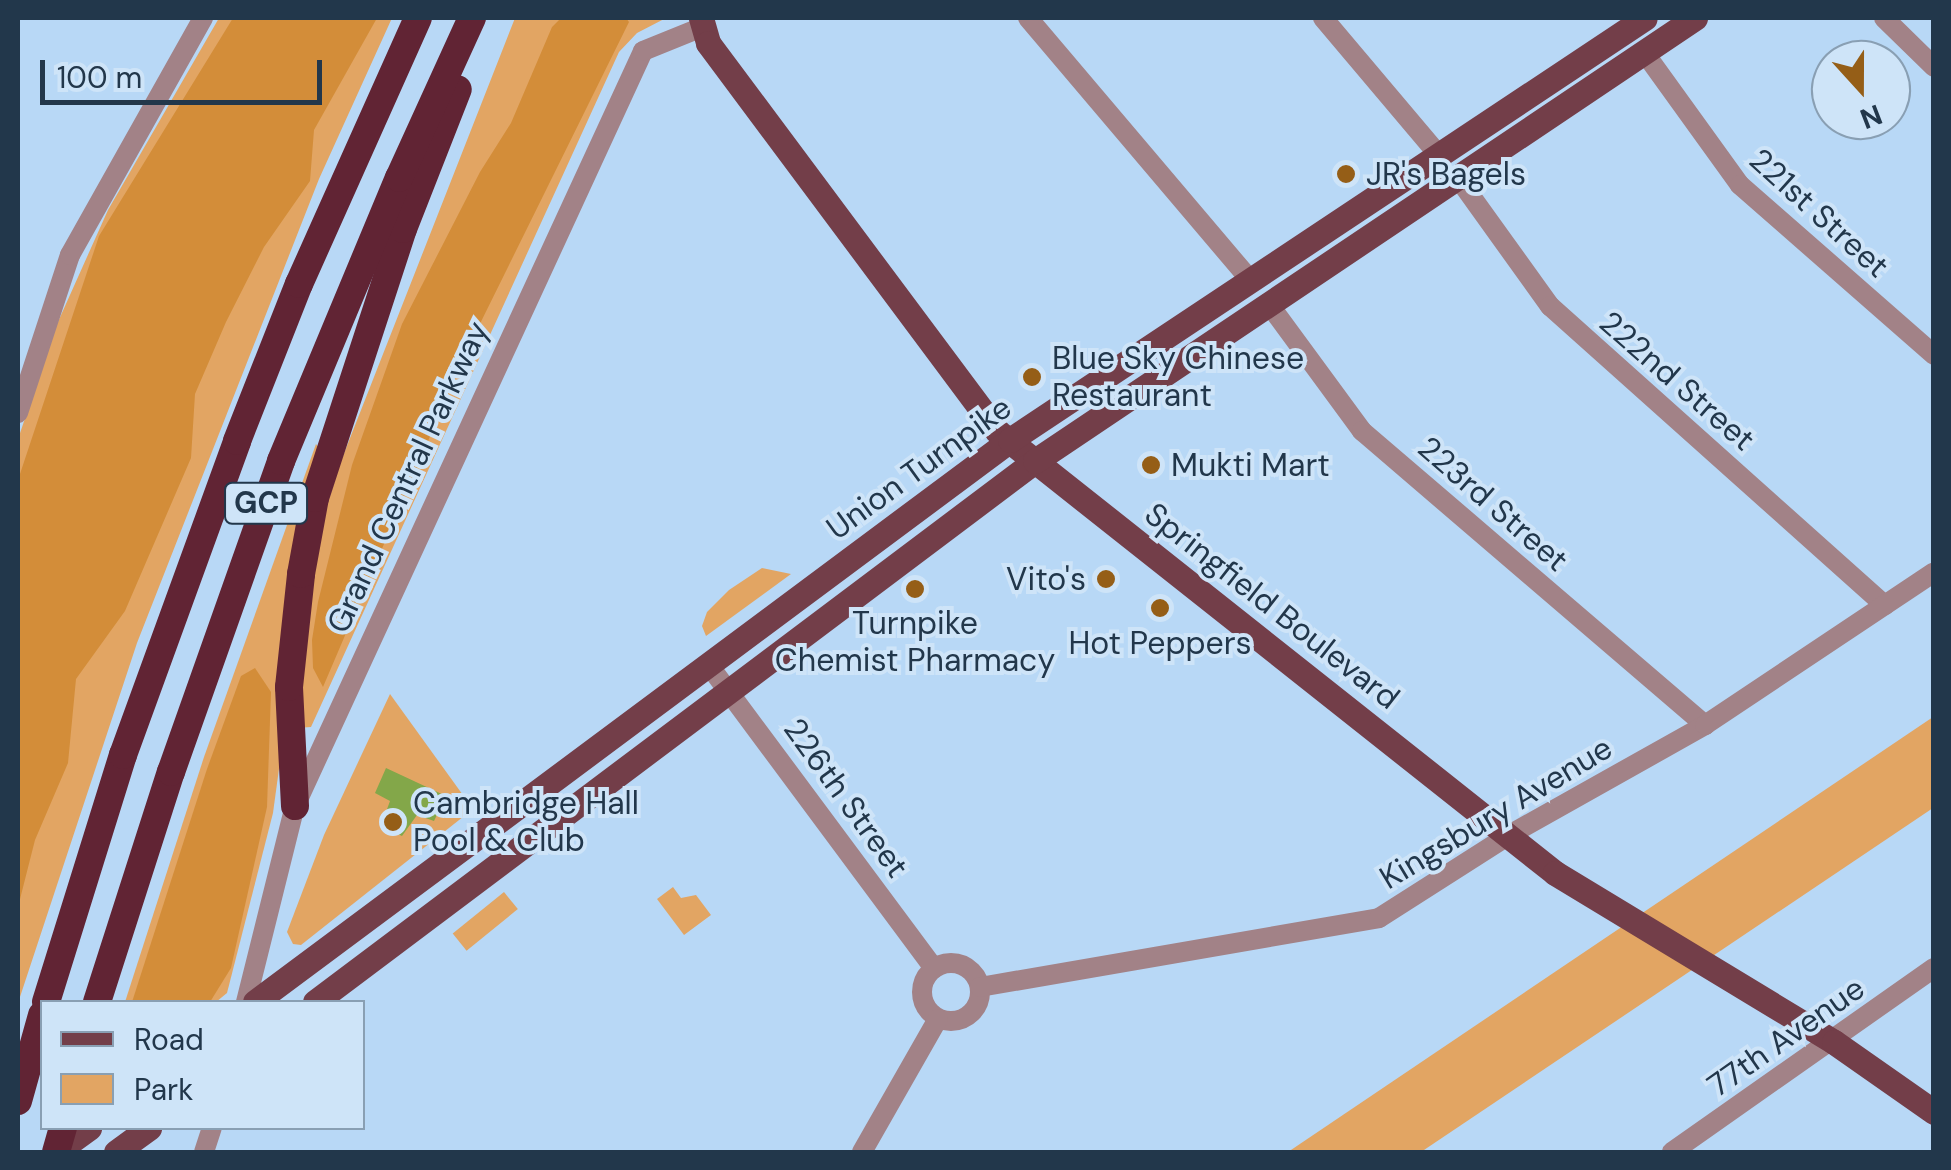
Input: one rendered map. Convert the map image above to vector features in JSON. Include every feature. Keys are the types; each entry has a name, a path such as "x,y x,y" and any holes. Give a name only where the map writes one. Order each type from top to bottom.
{"highway":[{"name":"GCP","path":"47,1000 122,756 236,441 299,284 418,18"},
{"name":"GCP","path":"98,1000 170,772 281,461 399,178 472,18"},
{"path":"295,806 290,687 300,574 316,498 403,229 487,18"},
{"path":"18,1100 40,1021"}],"main road":[{"name":"Union Turnpike","path":"318,1000 1035,461 1695,18"},
{"name":"Springfield Boulevard","path":"702,22 708,43 975,406 1010,440 1555,872 1834,1042 1934,1112"},
{"name":"Union Turnpike","path":"258,1000 1010,440 1628,22"},
{"path":"56,1152 86,1130"},
{"path":"116,1152 146,1130"}],"street":[{"path":"18,413 70,255 203,18"},
{"path":"1028,18 1249,280"},
{"path":"1323,18 1437,153"},
{"path":"1884,18 1934,67"},
{"name":"Grand Central Parkway","path":"246,1000 295,806 643,50 702,22"},
{"name":"221st Street","path":"1644,52 1740,185 1934,356"},
{"name":"222nd Street","path":"1458,178 1529,282 1560,317 1884,605"},
{"name":"223rd Street","path":"1268,303 1362,431 1705,726"},
{"name":"Kingsbury Avenue","path":"980,988 1379,918 1511,834 1705,726 1934,572"},
{"name":"226th Street","path":"708,664 934,968"},
{"path":"956,964 968,968 980,988 980,998 969,1015 950,1022 938,1019 922,996 926,976 934,968 956,964"},
{"name":"77th Avenue","path":"1672,1152 1834,1042 1934,968"},
{"path":"862,1152 938,1019"},
{"path":"207,1141 227,1152"}],"green space":[{"path":"219,18 392,18 319,179 137,643 18,1003 18,439 57,324 108,210"},
{"path":"515,18 666,18 637,33 619,52 311,727 297,728 314,546 341,461"},
{"path":"316,444 322,453 273,813 227,993 218,1000 126,1000 204,757"},
{"path":"762,568 791,574 706,636 702,626 707,612 729,590"},
{"name":"Cambridge Hall Pool & Club","path":"390,694 473,809 301,945 293,944 287,932 324,835"},
{"path":"1933,717 1933,808 1421,1152 1288,1152"},
{"path":"673,887 681,898 696,895 711,915 684,935 657,899"},
{"path":"504,892 518,909 467,951 453,934"}],"shaded area":[{"path":"233,18 377,18 314,130 310,181 264,247 195,394 191,458 125,611 76,679 68,763 35,840 18,907 18,480 99,236"},
{"path":"561,18 626,18 629,22 466,352 323,687 313,668 312,640 318,602 352,465 402,324 480,172 511,123 552,27"},
{"path":"255,668 271,692 267,807 231,968 211,1000 133,1000 207,769 241,676"},
{"path":"386,768 446,796 434,821 417,815 402,836 381,826 390,801 375,793"}],"place":[{"name":"JR's Bagels","path":"1346,174"},
{"name":"Blue Sky Chinese Restaurant","path":"1032,377"},
{"name":"Mukti Mart","path":"1151,465"},
{"name":"Vito's","path":"1106,579"},
{"name":"Turnpike Chemist Pharmacy","path":"915,589"},
{"name":"Hot Peppers","path":"1160,608"},
{"name":"Cambridge Hall Pool & Club","path":"393,822"}]}
